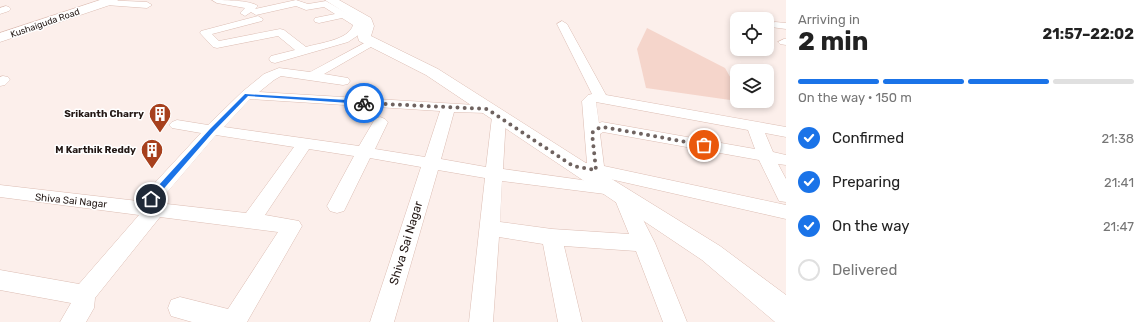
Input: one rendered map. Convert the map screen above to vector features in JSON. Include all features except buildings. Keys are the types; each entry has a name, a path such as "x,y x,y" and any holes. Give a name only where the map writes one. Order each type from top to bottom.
{"main road":[{"name":"Kushaiguda Road","path":"0,31 105,1"},
{"name":"Kushaiguda Road","path":"0,38 105,1"}],"street":[{"path":"217,0 253,6 245,13"},
{"path":"105,1 147,5"},
{"path":"304,51 280,32 217,45 205,33 299,3 306,7 326,4 367,21 368,26 364,34 364,38 432,72 573,166 711,253 786,312"},
{"path":"0,8 6,9 0,11"},
{"path":"319,20 345,12"},
{"path":"275,59 351,37 357,29 358,24 345,12"},
{"path":"562,24 601,98"},
{"path":"775,26 786,26"},
{"path":"312,76 372,42"},
{"path":"72,322 82,308 84,295 149,209 212,130 247,95 274,74 286,72 343,80"},
{"path":"247,95 448,108 493,113"},
{"path":"596,170 589,101 593,98 601,98 786,132"},
{"name":"Shiva Sai Nagar","path":"382,322 448,108"},
{"path":"481,322 494,174 493,113"},
{"path":"337,206 380,122"},
{"path":"177,125 364,152 430,164 617,193"},
{"path":"755,126 766,157 786,196"},
{"path":"592,133 596,129 602,127 610,128 786,160"},
{"path":"251,221 304,144"},
{"path":"573,166 786,212"},
{"name":"Shiva Sai Nagar","path":"0,192 292,226 234,322 180,308"},
{"path":"617,193 644,243 675,322"},
{"path":"490,228 552,237 644,243"},
{"path":"552,237 570,322"},
{"path":"0,280 84,295"}],"shaded area":[{"path":"647,28 725,68 730,77 730,100 646,88 637,49"}],"way so far":[{"path":"364,103 487,109 573,166 596,170 592,133 596,129 602,127 704,145"}],"place":[{"name":"Srikanth Charry","path":"160,134"},
{"name":"M Karthik Reddy","path":"152,170"}],"route":[{"path":"151,199 212,130 247,95 364,103"}]}
